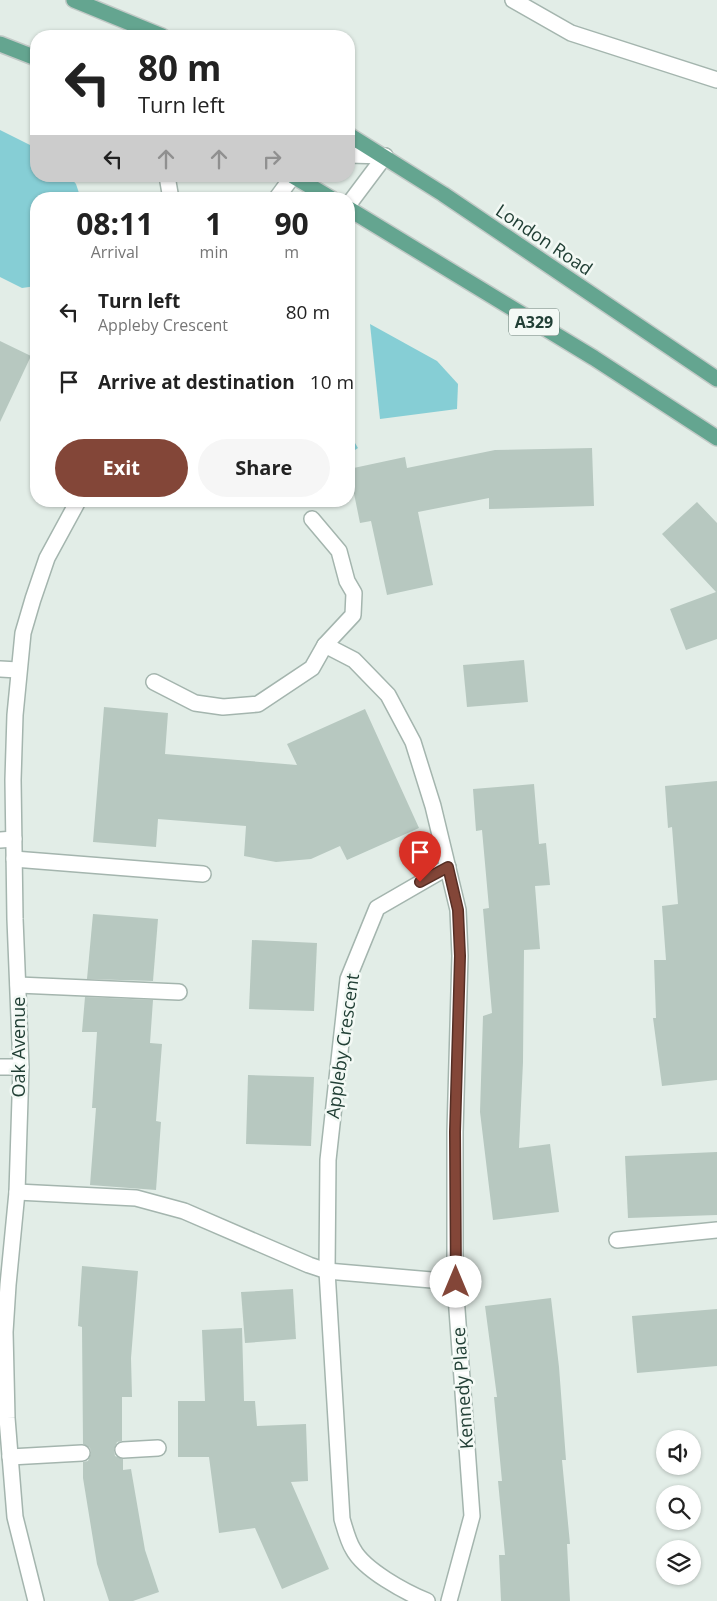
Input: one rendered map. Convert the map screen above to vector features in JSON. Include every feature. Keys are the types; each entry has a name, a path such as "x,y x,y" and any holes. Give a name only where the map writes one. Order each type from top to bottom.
{"main road":[{"path":"74,0 147,30"},
{"path":"0,44 30,56"},
{"name":"London Road","path":"355,138 385,156 717,379"},
{"path":"303,182 320,192"},
{"name":"A329","path":"355,213 594,358 717,438"}],"street":[{"path":"513,0 572,34 717,80"},
{"path":"355,155 385,156"},
{"path":"355,196 385,156"},
{"name":"Oak Avenue","path":"36,1601 15,1517 7,1466 5,1332 17,1192 21,1067 14,859 7,839 13,780 18,670 23,633 47,558 75,507"},
{"path":"154,682 195,703 223,707 258,704 312,668 325,645 353,615 354,594 347,580 338,551 312,519"},
{"name":"Kennedy Place","path":"325,645 354,660 388,695 413,742 433,806 458,910 460,956 455,1132 456,1282 472,1516 449,1601"},
{"path":"0,669 18,670"},
{"path":"14,859 202,874"},
{"name":"Appleby Crescent","path":"427,1601 391,1583 363,1561 353,1550 342,1520 327,1271 328,1160 348,979 377,908 448,867"},
{"path":"18,985 179,992"},
{"path":"0,1067 21,1067"},
{"path":"17,1192 136,1198 184,1211 327,1271 456,1282"},
{"path":"617,1240 717,1230"},
{"path":"122,1450 158,1448"},
{"path":"7,1466 82,1453"}],"water":[{"path":"0,130 30,145 30,182 74,182 79,192 30,192 30,287 22,288 0,277"},
{"path":"370,324 437,361 458,384 457,409 380,419"}],"building":[{"path":"0,341 30,356 30,358 0,422"},
{"path":"592,448 594,506 489,509 489,498 418,512 433,585 387,595 371,521 360,523 355,498 355,468 405,457 407,468 495,450"},
{"path":"697,502 717,523 717,639 686,650 670,609 716,592 662,534"},
{"path":"524,660 528,702 467,707 463,665"},
{"path":"104,707 168,713 165,754 297,765 287,744 365,709 419,828 347,860 340,846 311,859 276,862 244,856 246,826 158,819 156,847 93,842"},
{"path":"717,781 717,1080 662,1086 653,1018 656,1018 654,960 666,960 662,906 678,904 672,827 668,828 665,786"},
{"path":"534,784 539,844 546,843 550,885 535,886 540,949 524,950 523,1062 519,1148 550,1144 559,1212 493,1220 480,1112 483,1016 492,1013 483,909 489,908 482,830 476,831 473,789"},
{"path":"93,914 158,919 153,981 87,979"},
{"path":"252,940 317,943 314,1011 249,1009"},
{"path":"85,997 153,1000 150,1043 162,1044 156,1121 161,1122 156,1190 90,1185 96,1108 92,1108 97,1032 82,1032"},
{"path":"248,1075 314,1077 311,1146 246,1144"},
{"path":"717,1152 717,1215 628,1218 625,1156"},
{"path":"82,1266 138,1271 131,1358 132,1397 122,1397 122,1441 117,1442 114,1450 115,1456 123,1459 123,1470 131,1469 145,1550 159,1592 133,1601 109,1601 97,1564 83,1478 83,1462 88,1461 91,1453 90,1448 83,1444 82,1327 78,1326"},
{"path":"293,1289 296,1339 245,1343 241,1292"},
{"path":"551,1298 559,1367 566,1460 562,1460 570,1544 567,1544 570,1601 501,1601 499,1555 505,1555 498,1481 502,1481 494,1397 497,1397 485,1306"},
{"path":"717,1309 717,1366 637,1373 632,1316"},
{"path":"242,1328 244,1401 255,1401 257,1426 306,1424 308,1481 291,1482 329,1569 282,1589 255,1528 219,1533 209,1457 178,1457 178,1401 205,1401 202,1330"}],"route":[{"path":"420,882 448,867 458,910 460,956 455,1132 456,1282"}]}
